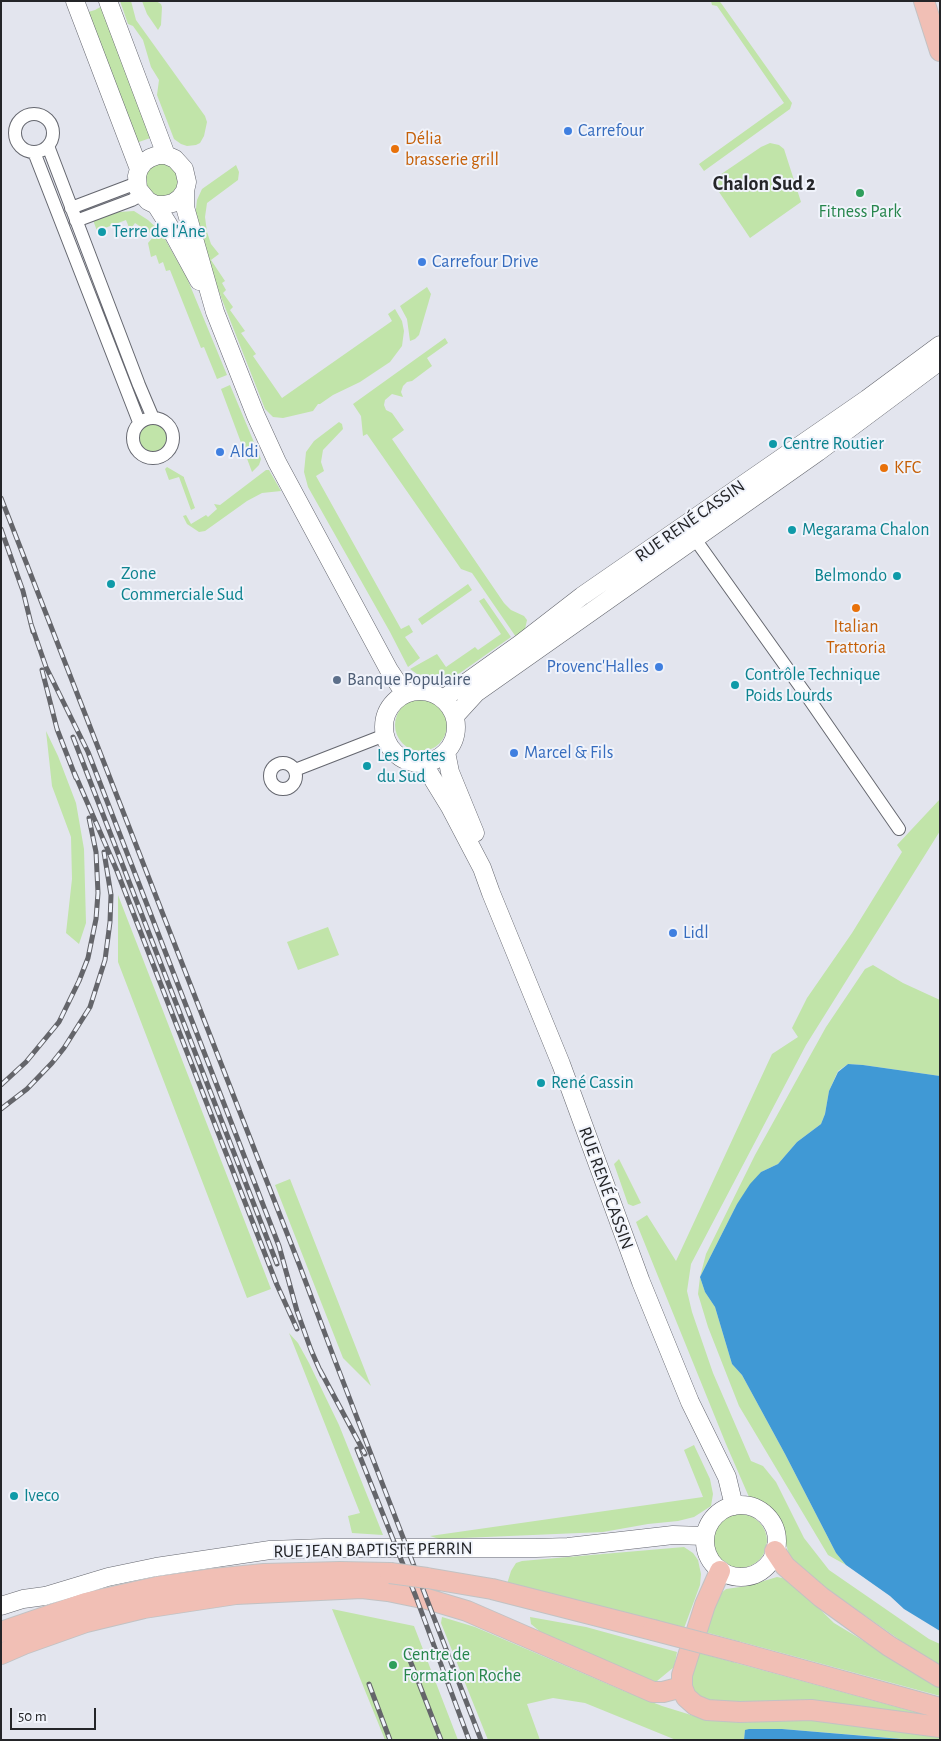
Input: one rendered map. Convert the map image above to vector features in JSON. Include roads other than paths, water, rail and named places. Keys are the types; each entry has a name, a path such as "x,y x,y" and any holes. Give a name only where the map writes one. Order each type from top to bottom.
{"main road":[{"path":"75,1 143,188 168,224 215,312"},
{"path":"108,1 166,155"},
{"path":"924,1 940,51"},
{"path":"143,188 144,162 150,158 166,155 175,159 184,169 187,182 185,207 215,312 256,416 276,460 389,670 405,694"},
{"path":"143,188 164,206 173,203 185,191"},
{"name":"RUE RENÉ CASSIN","path":"443,699 520,644 582,596 940,345"},
{"name":"RUE RENÉ CASSIN","path":"455,716 476,693 818,452 940,361"},
{"path":"818,452 866,398"},
{"path":"694,539 728,495"},
{"path":"414,691 425,691 443,699 450,706 455,716 455,735 452,744 446,752 436,759 423,763 412,762 402,758 393,750 385,736 385,719 389,709 396,700 414,691"},
{"name":"RUE RENÉ CASSIN","path":"446,752 450,772 477,839 482,868"},
{"name":"RUE RENÉ CASSIN","path":"423,763 450,806 482,868 557,1056 641,1282 690,1402 727,1477 734,1506"},
{"path":"734,1506 754,1508 770,1521 775,1531 775,1551 766,1566 753,1575 731,1576 720,1571 711,1561 706,1549 705,1536 708,1525 723,1510 734,1506"},
{"name":"RUE JEAN BAPTISTE PERRIN","path":"1,1615 45,1596 108,1577 156,1567 270,1550 568,1547 674,1535 705,1536"},
{"path":"775,1551 786,1566 821,1597 889,1646 940,1677"},
{"path":"697,1630 705,1605 720,1571"},
{"path":"1,1632 86,1603 130,1592 213,1578 264,1574 390,1573 492,1589 737,1652 940,1708"},
{"path":"1,1654 86,1622 144,1608 236,1594 362,1588 427,1599 467,1611 653,1692 663,1692 682,1687"},
{"name":"RUE JEAN BAPTISTE PERRIN","path":"1,1606 23,1599 45,1596"},
{"path":"690,1650 682,1675 682,1687 686,1697 695,1705 707,1710 740,1712 811,1710 940,1727"}],"street":[{"path":"39,115 49,122 53,134 48,146 39,152 23,149 19,146 15,137 17,124 27,116 39,115"},
{"path":"48,146 153,418"},
{"path":"34,152 139,422"},
{"path":"71,208 143,188"},
{"path":"76,221 132,200 143,188"},
{"path":"153,418 170,426 173,438 169,450 159,458 145,457 136,449 132,437 139,422 153,418"},
{"path":"694,539 807,696 899,829"},
{"path":"295,770 385,736"}],"water":[{"path":"848,1064 940,1076 940,1631 904,1609 890,1596 846,1565 836,1553 742,1375 732,1364 715,1307 705,1292 700,1277 737,1204 750,1184 761,1172 778,1164 797,1142 821,1124 825,1114 829,1091 838,1072"},
{"path":"782,1729 913,1740 744,1740 745,1730"}],"railway":[{"path":"1,498 299,1264 481,1740"},
{"path":"1,529 23,591 33,632"},
{"path":"31,624 46,667 88,752 279,1246 297,1311 322,1375"},
{"path":"42,670 57,729 76,778"},
{"path":"73,737 277,1264"},
{"path":"74,772 117,871 277,1285 297,1329"},
{"path":"1,1085 26,1062 59,1022 88,958 96,919 98,893 96,852 89,818"},
{"path":"1,1109 27,1089 52,1063 64,1048 90,1007 105,960 110,922 111,895 104,852"},
{"path":"320,1370 365,1454"},
{"path":"357,1449 416,1597 469,1740"},
{"path":"406,1650 441,1740"},
{"path":"369,1684 390,1740"}],"place":[{"name":"Carrefour","path":"568,131"},
{"name":"Délia brasserie grill","path":"395,149"},
{"name":"Fitness Park","path":"860,193"},
{"name":"Terre de l'Âne","path":"102,232"},
{"name":"Carrefour Drive","path":"422,262"},
{"name":"Centre Routier","path":"773,444"},
{"name":"Aldi","path":"220,452"},
{"name":"KFC","path":"884,468"},
{"name":"Megarama Chalon","path":"792,530"},
{"name":"Belmondo","path":"897,576"},
{"name":"Zone Commerciale Sud","path":"111,584"},
{"name":"Italian Trattoria","path":"856,608"},
{"name":"Provenc'Halles","path":"659,667"},
{"name":"Banque Populaire","path":"337,680"},
{"name":"Contrôle Technique Poids Lourds","path":"735,685"},
{"name":"Marcel & Fils","path":"514,753"},
{"name":"Les Portes du Sud","path":"367,766"},
{"name":"Lidl","path":"673,933"},
{"name":"René Cassin","path":"541,1083"},
{"name":"Iveco","path":"14,1496"},
{"name":"Centre de Formation Roche","path":"393,1665"}],"district":[{"name":"Chalon Sud 2","path":"764,184"}]}
